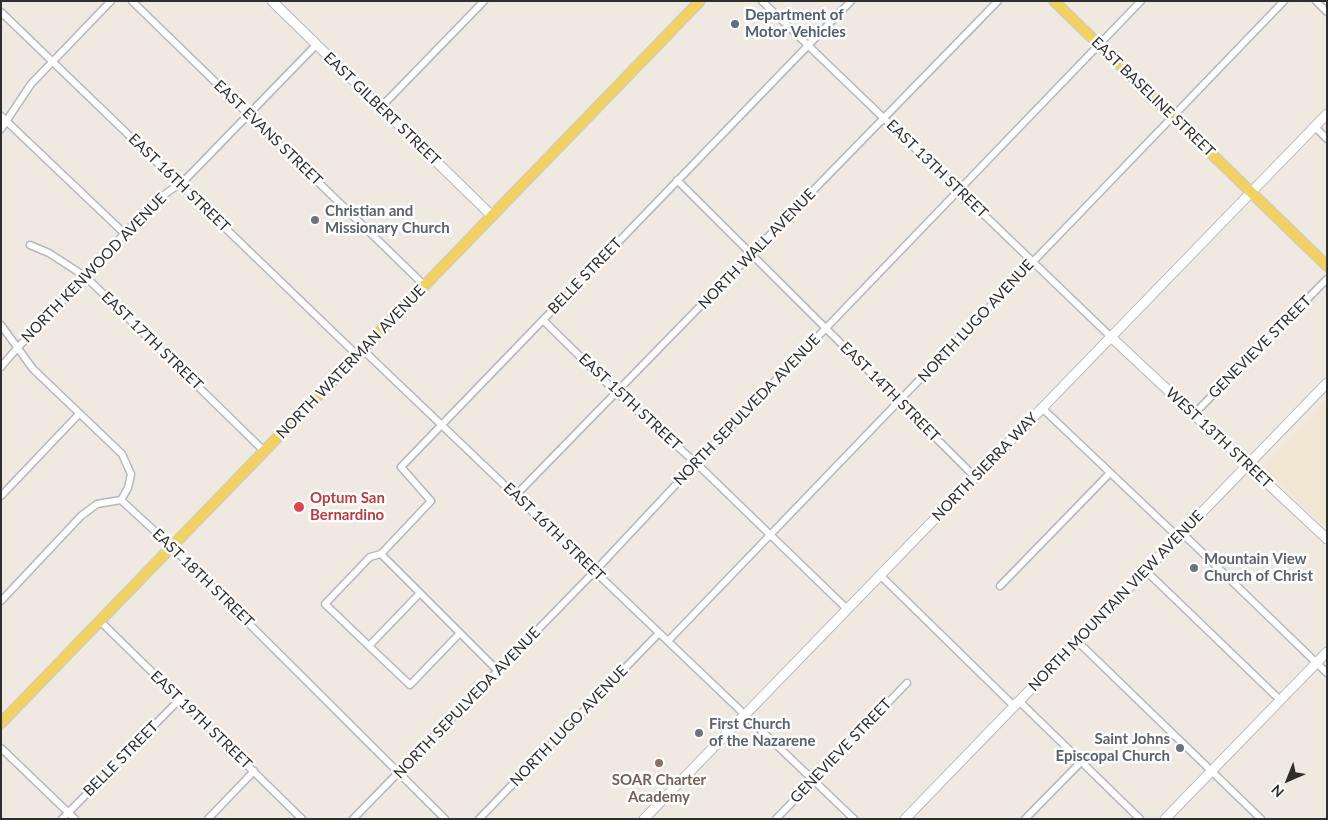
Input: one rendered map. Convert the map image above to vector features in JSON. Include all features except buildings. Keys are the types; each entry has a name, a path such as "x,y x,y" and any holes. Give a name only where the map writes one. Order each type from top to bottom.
{"main road":[{"name":"NORTH WATERMAN AVENUE","path":"1,722 700,1"},
{"name":"EAST BASELINE STREET","path":"1054,1 1327,266"}],"street":[{"path":"1,129 4,119 22,96 111,1"},
{"name":"EAST EVANS STREET","path":"132,1 425,286"},
{"name":"EAST GILBERT STREET","path":"272,1 492,216"},
{"path":"381,107 484,1"},
{"name":"EAST 13TH STREET","path":"762,1 1111,337"},
{"name":"BELLE STREET","path":"381,554 431,501 401,467 851,1"},
{"name":"NORTH WALL AVENUE","path":"516,496 998,1"},
{"name":"NORTH SEPULVEDA AVENUE","path":"353,819 595,571 696,463 1141,1"},
{"name":"NORTH LUGO AVENUE","path":"668,641 1284,1"},
{"path":"1316,1 1327,12"},
{"name":"EAST 16TH STREET","path":"1,12 359,352 442,425 854,819"},
{"name":"NORTH KENWOOD AVENUE","path":"1,367 125,234 171,189 181,184 316,45"},
{"name":"NORTH SIERRA WAY","path":"648,818 1327,114"},
{"path":"4,119 125,234"},
{"path":"1314,127 1327,139"},
{"name":"EAST 14TH STREET","path":"677,180 975,477"},
{"name":"EAST 17TH STREET","path":"30,245 49,252 86,277 264,451"},
{"name":"GENEVIEVE STREET","path":"1193,415 1327,279"},
{"name":"EAST 15TH STREET","path":"543,320 617,393 696,463 847,610"},
{"path":"1,325 33,369 122,454 131,474 128,488 121,500 97,504 81,516 1,601"},
{"name":"WEST 13TH STREET","path":"1111,337 1327,539"},
{"name":"NORTH MOUNTAIN VIEW AVENUE","path":"905,819 1327,383"},
{"path":"1042,408 1327,673"},
{"path":"1,496 79,414"},
{"path":"1000,586 1110,473"},
{"name":"EAST 18TH STREET","path":"121,500 172,546 445,819"},
{"path":"460,632 410,685 325,604 370,557 381,554 460,632 497,670"},
{"path":"1145,570 1280,700"},
{"path":"880,576 1140,819"},
{"path":"368,646 420,593"},
{"name":"EAST 19TH STREET","path":"100,621 302,819"},
{"name":"NORTH LUGO AVENUE","path":"479,819 659,632"},
{"path":"1077,641 1261,819"},
{"path":"1165,819 1327,652"},
{"name":"GENEVIEVE STREET","path":"776,819 907,683"},
{"name":"BELLE STREET","path":"62,819 180,699"},
{"path":"1,748 75,819"},
{"path":"1025,819 1081,762"},
{"path":"208,819 254,771"}],"shaded area":[{"path":"1327,399 1327,528 1263,467"}],"place":[{"name":"Department of Motor Vehicles","path":"735,24"},
{"name":"Christian and Missionary Church","path":"315,220"},
{"name":"Optum San Bernardino","path":"299,507"},
{"name":"Mountain View Church of Christ","path":"1194,568"},
{"name":"First Church of the Nazarene","path":"699,733"},
{"name":"Saint Johns Episcopal Church","path":"1180,748"},
{"name":"SOAR Charter Academy","path":"659,763"}]}
